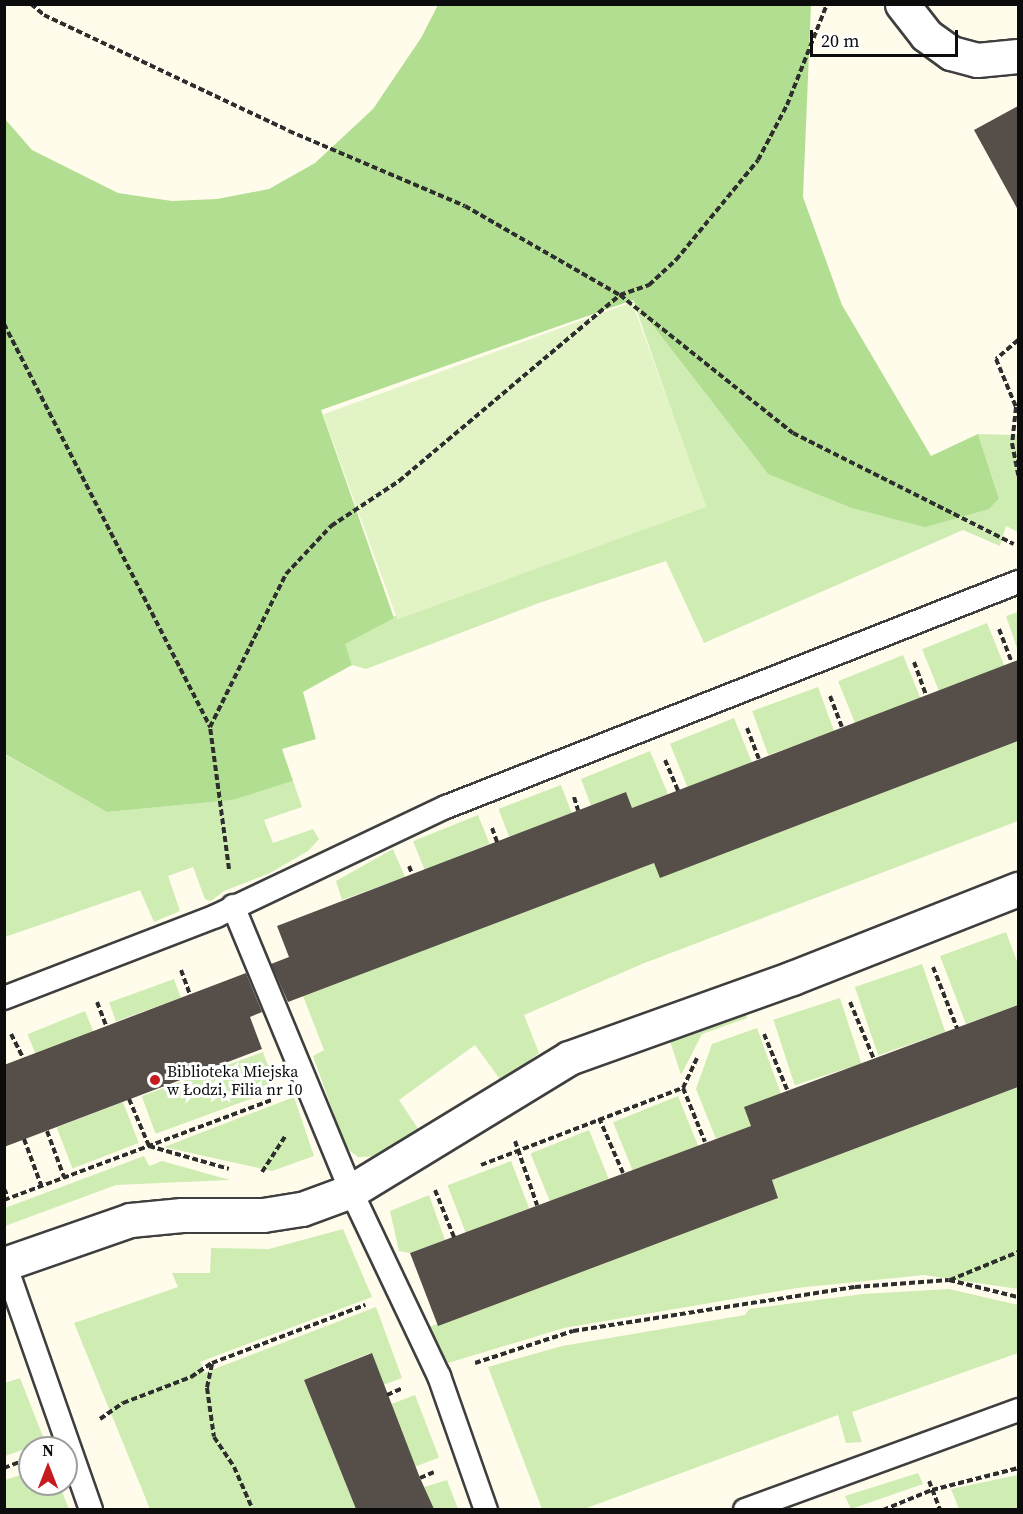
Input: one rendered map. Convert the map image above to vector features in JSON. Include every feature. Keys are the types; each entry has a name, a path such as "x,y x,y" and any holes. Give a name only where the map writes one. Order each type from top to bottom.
{"street":[{"path":"902,4 927,35 951,53 977,60 1018,56"},
{"path":"5,1264 130,1220 263,1215 302,1209 351,1191 569,1058 748,994 1018,890"}],"lane":[{"path":"4,998 233,906 446,807 1018,582"},
{"path":"233,906 351,1191 439,1376 486,1509"},
{"path":"5,1264 66,1436"},
{"path":"745,1509 1018,1410"},
{"path":"78,1471 91,1509"}],"path":[{"path":"31,4 44,15 289,131 465,206 620,295 793,433 1018,549"},
{"path":"210,728 286,574 331,526 399,481 620,295 649,285 676,260 758,160 787,105 827,4"},
{"path":"4,324 210,728 233,906"},
{"path":"1018,340 996,359 1016,407 1012,443 1018,475"},
{"path":"998,624 1012,663"},
{"path":"912,657 927,695"},
{"path":"827,688 842,728"},
{"path":"744,720 759,759"},
{"path":"662,752 678,790"},
{"path":"918,929 957,1028"},
{"path":"833,962 874,1059"},
{"path":"748,994 788,1092"},
{"path":"8,1027 23,1058"},
{"path":"259,1177 294,1122 308,1087"},
{"path":"683,1088 705,1142"},
{"path":"4,1189 6,1198 284,1096"},
{"path":"129,1099 148,1146"},
{"path":"498,1103 537,1205"},
{"path":"600,1118 623,1173"},
{"path":"47,1131 64,1177"},
{"path":"24,1139 41,1185"},
{"path":"148,1146 232,1170"},
{"path":"432,1185 454,1237"},
{"path":"387,1395 573,1331 843,1288 949,1280 1018,1252"},
{"path":"949,1280 1018,1297"},
{"path":"72,1436 123,1403 191,1377 212,1363 367,1304"},
{"path":"212,1363 207,1388 214,1437 234,1467 253,1509"},
{"path":"883,1509 932,1490 1018,1468"}],"green space":[{"path":"438,5 811,5 803,197 842,305 931,456 978,434 999,498 989,509 925,527 852,508 768,474 633,300 321,410 394,618 345,644 352,665 303,692 316,739 282,749 293,781 233,800 107,812 5,754 5,119 32,150 118,193 172,201 217,199 269,189 315,163 373,109 421,38"},
{"path":"633,300 768,474 999,497 978,434 1018,435 1018,532 1006,526 1000,546 963,530 704,643 666,561 539,603 366,669 352,665 344,644 395,616 705,507"},
{"path":"632,302 707,507 397,619 323,415"},
{"path":"1018,612 1018,651 1006,616"},
{"path":"987,623 1004,666 939,692 922,649"},
{"path":"903,655 920,698 855,724 838,681"},
{"path":"818,687 834,731 768,755 752,711"},
{"path":"734,718 752,763 688,788 670,744"},
{"path":"1018,741 1018,821 642,964 524,1015 539,1053 502,1082 475,1045 399,1100 419,1130 390,1156 358,1157 346,1148 313,1056 324,1050 303,996 654,863 661,877"},
{"path":"650,751 668,794 632,808 626,792 591,806 581,779"},
{"path":"4,754 107,812 233,800 293,781 302,807 264,820 273,843 313,829 319,839 308,851 270,873 224,891 211,901 205,899 193,867 168,876 180,911 154,922 140,890 5,937"},
{"path":"561,785 572,813 509,837 498,809"},
{"path":"478,815 490,844 425,870 413,841"},
{"path":"393,849 405,877 342,900 336,881"},
{"path":"1006,932 1018,964 1018,1005 966,1024 940,956"},
{"path":"922,964 945,1032 878,1055 855,987"},
{"path":"174,979 181,998 116,1021 109,1003"},
{"path":"840,998 861,1064 795,1085 773,1020"},
{"path":"744,1010 747,1018 702,1034 681,1075 669,1038"},
{"path":"85,1011 93,1031 36,1055 28,1034"},
{"path":"757,1028 781,1094 751,1126 716,1139 696,1089 712,1044"},
{"path":"263,1052 277,1090 155,1134 142,1096"},
{"path":"1018,1087 1018,1289 924,1275 797,1288 564,1328 448,1363 429,1327 778,1198 772,1180"},
{"path":"678,1096 698,1146 633,1172 613,1122"},
{"path":"294,1097 314,1156 272,1171 164,1147"},
{"path":"123,1102 139,1143 72,1169 57,1127"},
{"path":"589,1130 609,1179 550,1203 531,1154"},
{"path":"144,1156 149,1166 162,1161 230,1180 116,1185 5,1226 5,1208"},
{"path":"511,1161 529,1209 466,1233 448,1185"},
{"path":"429,1195 445,1240 410,1253 399,1251 390,1211"},
{"path":"343,1229 372,1297 200,1362 204,1373 376,1307 402,1378 383,1385 370,1353 304,1380 356,1509 150,1509 74,1323 178,1287 172,1273 210,1273 211,1248 269,1249"},
{"path":"949,1289 1018,1305 1018,1353 852,1412 862,1442 846,1443 838,1415 584,1509 542,1509 488,1367 562,1346 745,1315 749,1309 863,1294"},
{"path":"20,1378 43,1436 18,1436 18,1451 5,1456 5,1383"},
{"path":"415,1395 439,1458 415,1467 391,1404"},
{"path":"918,1473 923,1484 851,1509 845,1496"},
{"path":"1018,1475 1018,1509 959,1509 951,1489"},
{"path":"18,1476 18,1496 64,1496 69,1509 5,1509 5,1480"},
{"path":"447,1480 458,1509 433,1509 424,1487"}],"building":[{"path":"1018,106 1018,210 974,130"},
{"path":"1018,660 1018,741 660,878 654,863 288,1002 271,964 289,957 277,926 626,792 632,808"},
{"path":"246,973 262,1012 250,1017 262,1049 4,1147 4,1065"},
{"path":"1018,1005 1018,1087 772,1180 778,1198 438,1326 410,1253 751,1126 744,1107"},
{"path":"372,1353 434,1509 356,1509 304,1380"}],"place":[{"name":"Biblioteka Miejska w Łodzi, Filia nr 10","path":"155,1080"}]}
